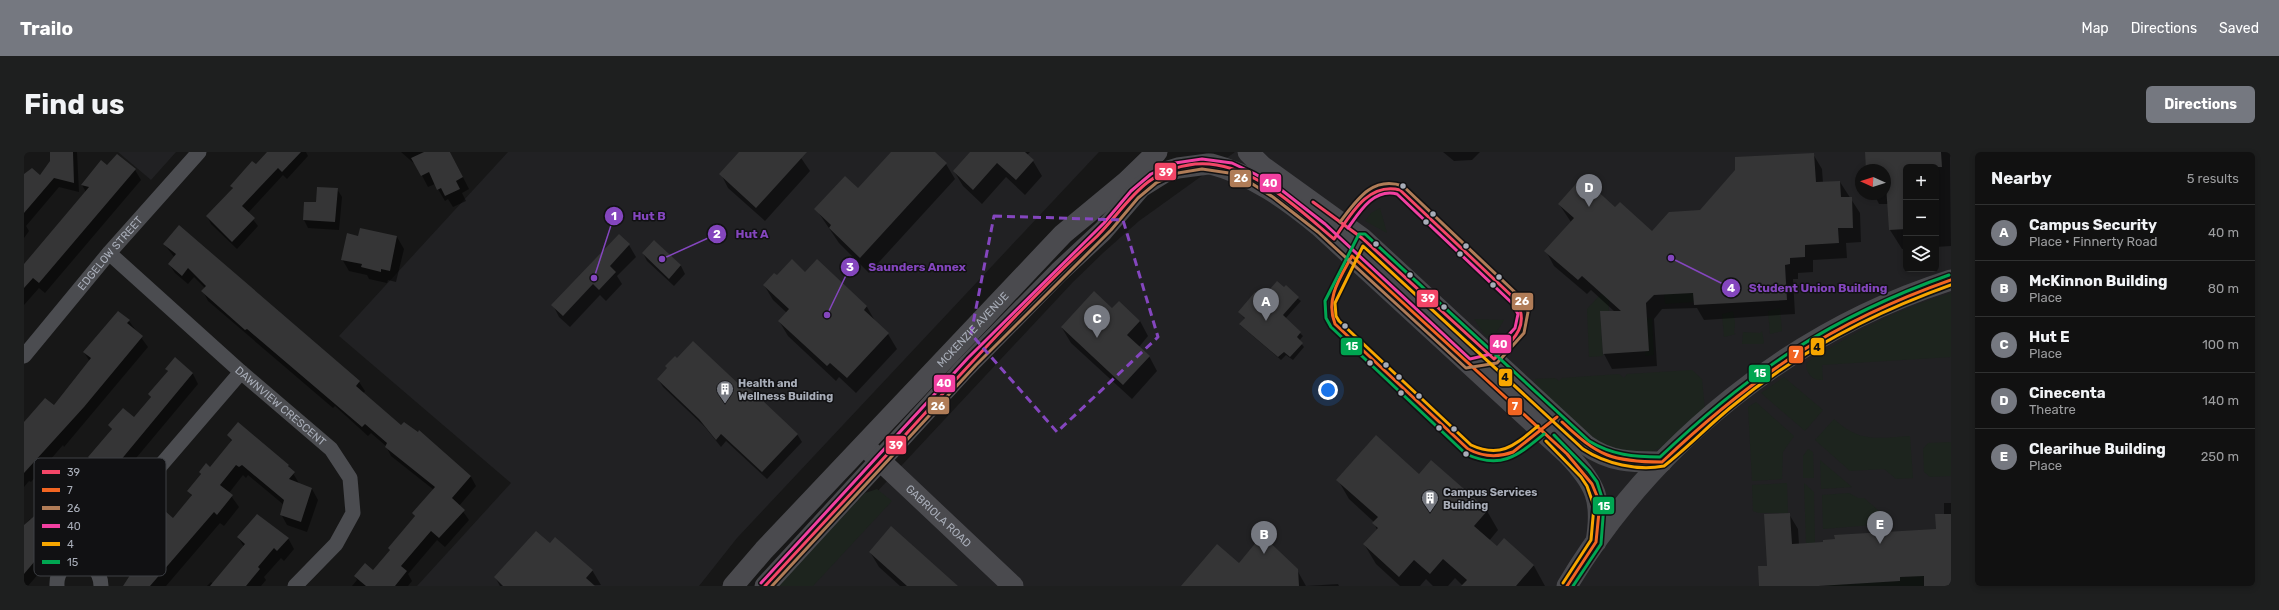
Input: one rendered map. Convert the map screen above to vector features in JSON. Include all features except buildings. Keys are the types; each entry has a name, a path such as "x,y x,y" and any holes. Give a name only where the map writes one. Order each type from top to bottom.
{"street":[{"name":"EDGELOW STREET","path":"24,356 109,253 199,152"},
{"name":"MCKENZIE AVENUE","path":"733,586 764,550 1063,234 1127,180 1157,152"},
{"path":"1187,152 1195,159 1255,180 1276,192 1314,222 1568,454 1585,474 1597,496 1599,512 1596,542"},
{"name":"MCKENZIE AVENUE","path":"765,586 964,369 1059,272 1103,230 1141,187 1165,172 1178,168 1228,160 1238,152"},
{"path":"1248,152 1262,166 1362,238 1586,445 1598,453 1618,460 1662,462"},
{"name":"DAWNVIEW CRESCENT","path":"109,253 241,372 331,449 350,478 353,513 336,544 295,586"},
{"path":"1567,586 1596,542 1640,486 1662,462 1740,392 1805,347 1873,310 1951,280"},
{"path":"166,459 241,372"},
{"name":"GABRIOLA ROAD","path":"863,446 881,461 1013,586"},
{"path":"57,586 58,576"},
{"path":"99,576 101,586"}],"highlighted area":[{"path":"994,216 1123,220 1158,337 1057,432 971,334"}],"shaded area":[{"path":"118,152 176,152 151,180"},
{"path":"508,152 1099,152 737,538 699,586 417,586 511,483 339,336"},
{"path":"1235,152 1951,152 1951,586 789,586 1073,282 1139,221"},
{"path":"1380,208 1387,233 1365,221 1371,213"},
{"path":"1608,282 1609,311 1600,311 1603,356 1589,357 1587,309 1601,294"},
{"path":"1693,293 1694,302 1665,304 1664,294"},
{"path":"1951,293 1951,357 1822,365 1823,380 1813,378 1808,373 1806,363 1840,342 1894,314"},
{"path":"1780,308 1782,331 1770,334 1768,311"},
{"path":"1733,311 1735,323 1734,333 1736,334 1724,337 1722,314"},
{"path":"1647,318 1652,318 1654,355 1645,356 1645,352 1649,351"},
{"path":"1474,319 1504,320 1496,333 1486,337"},
{"path":"1762,331 1764,343 1742,344 1743,332 1760,333"},
{"path":"1692,370 1702,379 1705,410 1660,448 1650,452 1608,452 1528,383 1535,382 1535,379 1555,378 1559,381 1562,378 1619,374 1624,378 1627,374"},
{"path":"1784,377 1823,410 1805,431 1761,393"},
{"path":"1756,402 1794,436 1783,452 1782,479 1752,481 1748,407"},
{"path":"1834,419 1843,427 1861,435 1879,438 1910,436 1913,478 1896,479 1884,469 1850,471 1815,440"},
{"path":"1951,442 1951,476 1930,477 1924,472 1923,449 1928,443"},
{"path":"1808,449 1813,452 1814,478 1803,478 1803,456"},
{"path":"1820,460 1852,487 1821,489"},
{"path":"1787,483 1788,513 1759,513 1753,511 1752,485"},
{"path":"1804,483 1814,492 1815,543 1809,543 1809,546 1806,543"},
{"path":"877,489 892,501 813,586 778,586 865,493"},
{"path":"1849,493 1858,498 1864,498 1885,516 1885,524 1823,529 1822,495"},
{"path":"1910,574 1930,576 1923,577 1924,586 1827,586 1827,582 1838,585 1857,584 1857,580 1879,582 1900,581 1900,577 1910,577"}],"transit line":[{"name":"40","path":"761,583 968,358 1104,223 1131,191 1151,174 1175,163 1202,159 1232,163 1279,188 1325,224 1470,359 1491,354 1515,328 1518,314 1512,303 1397,194 1381,194 1368,202 1348,228"},
{"name":"39","path":"765,586 998,335 1044,287 1099,234 1133,195 1153,178 1170,170 1195,164 1215,164 1234,169 1252,177 1270,188 1304,213 1334,239"},
{"name":"26","path":"772,586 976,365 1111,230 1138,198 1156,183 1178,173 1202,169 1229,173 1251,183 1273,197 1318,232 1466,368 1497,363 1524,333 1528,312 1520,297 1403,186 1382,184 1374,187 1359,198 1340,222"},
{"name":"39","path":"1334,239 1353,211 1369,196 1378,191 1388,189 1400,190 1516,300 1520,310 1520,326 1513,340 1494,359"},
{"name":"39","path":"1313,202 1362,238 1494,359"},
{"name":"15","path":"1544,434 1517,454 1499,461 1478,459 1466,454 1331,327 1326,318 1325,301 1359,234 1365,234 1589,441 1615,452 1641,456 1660,457 1727,398 1760,373 1830,328 1906,291 1949,275"},
{"name":"4","path":"1538,426 1515,444 1507,448 1491,451 1471,445 1339,321 1336,316 1335,303 1363,246 1583,449 1602,459 1622,465 1643,468 1664,466 1755,388 1808,353 1863,322 1921,296 1951,285"},
{"name":"7","path":"1352,256 1567,454 1592,484 1597,496 1599,512 1596,542 1567,586"},
{"name":"7","path":"1352,256 1335,289 1332,306 1332,315 1335,324 1468,449 1479,454 1490,456 1513,452 1557,417"},
{"name":"7","path":"1662,462 1729,403 1796,354 1831,333 1868,314 1908,296 1951,280"},
{"name":"7","path":"1562,422 1586,443 1607,455 1630,461 1662,462"},
{"name":"15","path":"1554,435 1589,471 1597,482 1604,504 1601,544 1573,586"},
{"name":"4","path":"1546,441 1581,477 1587,486 1594,506 1591,540 1563,583"}],"place":[{"name":"Cinecenta","path":"1589,207"},
{"name":"Student Union Building","path":"1671,258"},
{"name":"Hut A","path":"662,259"},
{"name":"Hut B","path":"594,278"},
{"name":"Saunders Annex","path":"827,315"},
{"name":"Campus Security","path":"1266,321"},
{"name":"Hut E","path":"1097,338"},
{"name":"Health and Wellness Building","path":"725,404"},
{"name":"Campus Services Building","path":"1430,513"},
{"name":"Clearihue Building","path":"1880,544"},
{"name":"McKinnon Building","path":"1264,554"}]}
